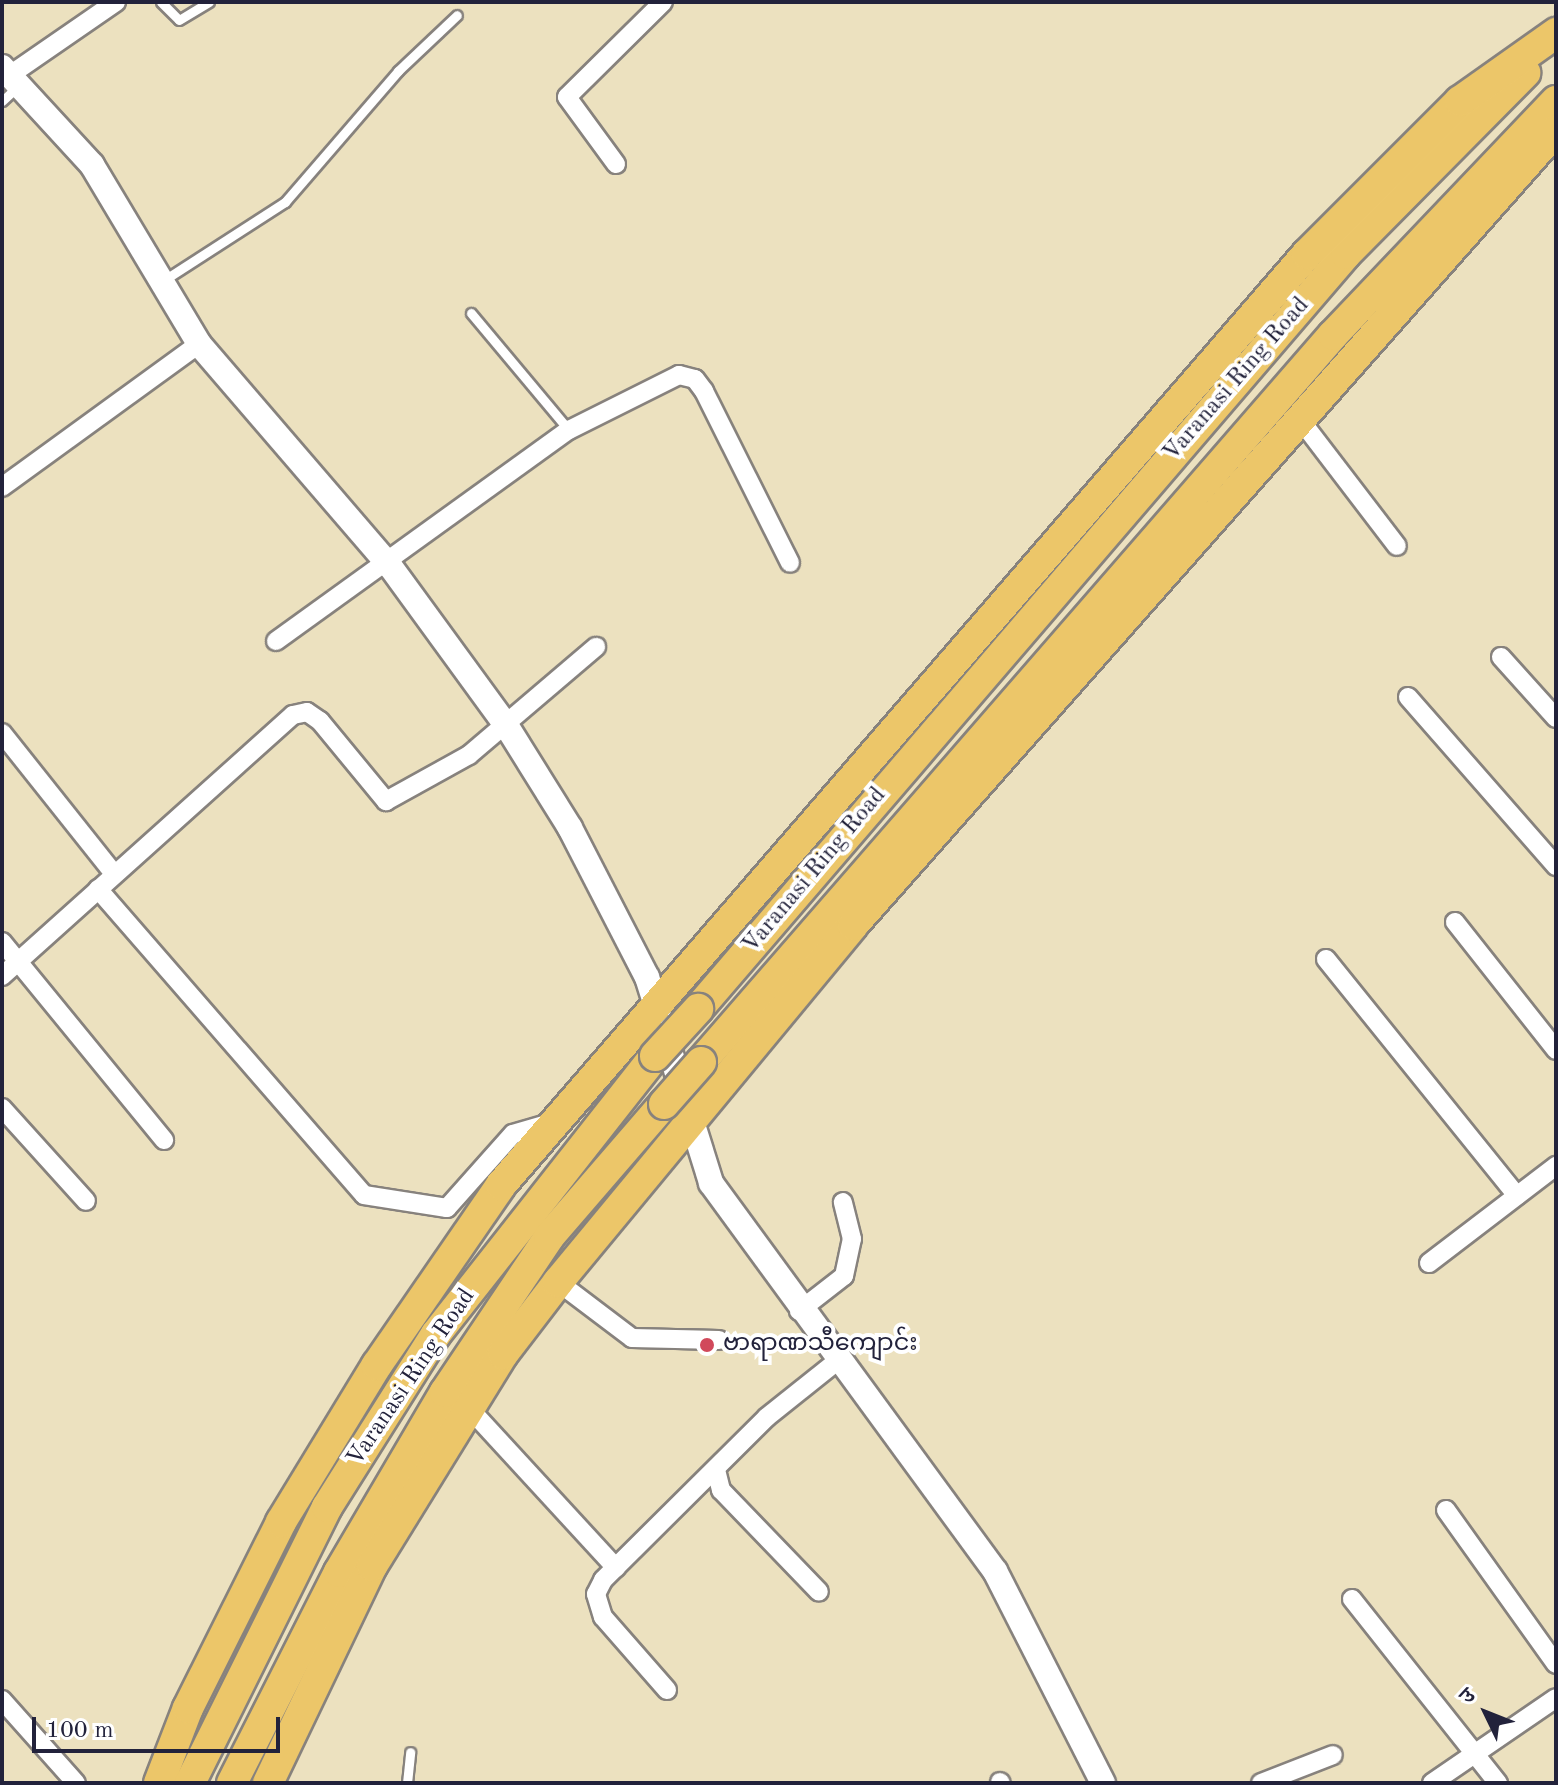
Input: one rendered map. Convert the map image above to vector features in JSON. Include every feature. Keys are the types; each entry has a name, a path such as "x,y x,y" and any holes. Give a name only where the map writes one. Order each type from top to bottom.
{"highway":[{"path":"159,1783 188,1708 281,1522 377,1365 501,1185 1307,254 1460,101 1556,33"},
{"name":"Varanasi Ring Road","path":"190,1783 327,1507 436,1334 655,1056 1346,254 1556,44"},
{"name":"Varanasi Ring Road","path":"232,1783 339,1572 445,1392 549,1237 678,1109 701,1062 1333,335 1556,101"},
{"path":"268,1783 372,1566 469,1408 678,1109 1556,130"}],"street":[{"path":"116,2 11,75 92,165 199,344 390,566 506,725 570,828 656,1004 678,1109 711,1183 836,1362 995,1571 1103,1783"},
{"path":"616,164 567,97 663,2"},
{"path":"2,487 199,344"},
{"path":"276,641 390,566 569,430 679,375 695,379 790,563"},
{"path":"1299,418 1397,546"},
{"path":"2,976 293,715 307,712 320,721 386,801 469,755 596,647"},
{"path":"1501,657 1556,718"},
{"path":"1408,697 1556,866"},
{"path":"2,733 114,874"},
{"path":"98,889 364,1195 447,1208 513,1134 554,1122"},
{"path":"1455,922 1556,1050"},
{"path":"2,942 164,1140"},
{"path":"1326,959 1517,1196"},
{"path":"2,1108 86,1201"},
{"path":"1429,1263 1556,1166"},
{"path":"799,1311 844,1276 852,1239 843,1202"},
{"path":"558,1282 632,1338 719,1340"},
{"path":"667,1690 598,1607 596,1594 616,1568 716,1470 836,1362"},
{"path":"469,1408 616,1568"},
{"path":"716,1470 721,1490 819,1592"},
{"path":"1446,1510 1556,1664"},
{"path":"1352,1599 1498,1783"},
{"path":"1432,1783 1556,1698"},
{"path":"2,1700 76,1783"},
{"path":"1261,1783 1333,1755"}],"lane":[{"path":"161,2 179,20 209,2"},
{"path":"161,281 285,202 398,71 457,15"},
{"path":"2,101 11,75"},
{"path":"471,313 569,430"},
{"path":"407,1783 410,1752"}],"place":[{"name":"ဗာရာဏသီကျောင်း","path":"707,1345"}]}
